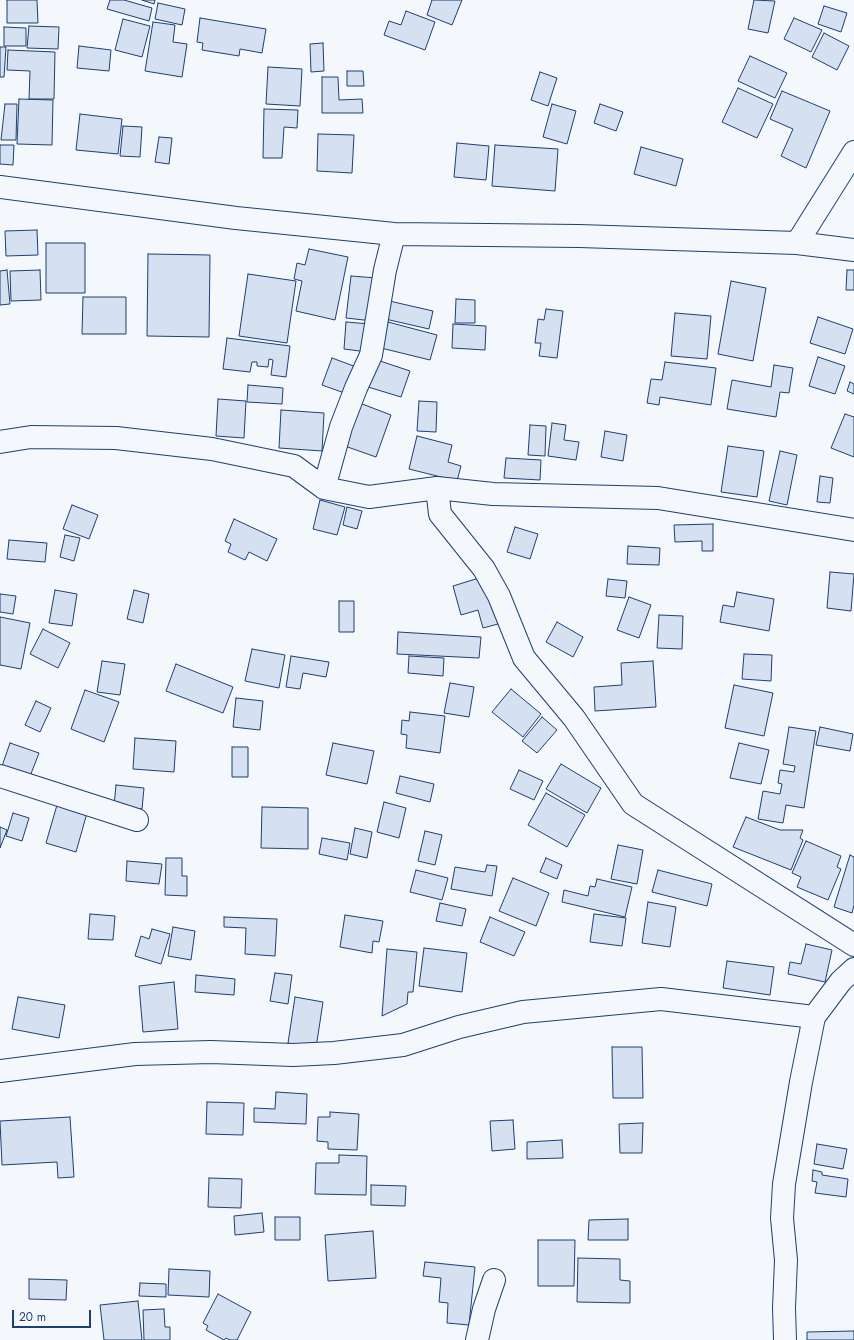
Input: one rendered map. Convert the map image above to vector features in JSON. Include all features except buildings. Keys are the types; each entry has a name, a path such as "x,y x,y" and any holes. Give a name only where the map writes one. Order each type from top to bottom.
{"street":[{"path":"797,243 854,152"},
{"path":"0,188 236,218 394,234 579,236 797,243 854,250"},
{"path":"324,488 341,427 371,355 385,270 394,234"},
{"path":"0,442 31,437 116,438 212,449 294,466 324,488 369,497 437,488 493,494 658,498 854,530"},
{"path":"437,488 440,514 484,569 499,596 524,658 574,718 633,804 854,945"},
{"path":"0,776 136,820"},
{"path":"785,1340 784,1308 786,1260 782,1218 784,1184 800,1082 814,1017 841,981 854,969"},
{"path":"0,1071 136,1054 211,1052 293,1055 349,1051 403,1045 459,1027 523,1012 661,998 814,1017"},
{"path":"477,1340 484,1309 494,1280"}]}
